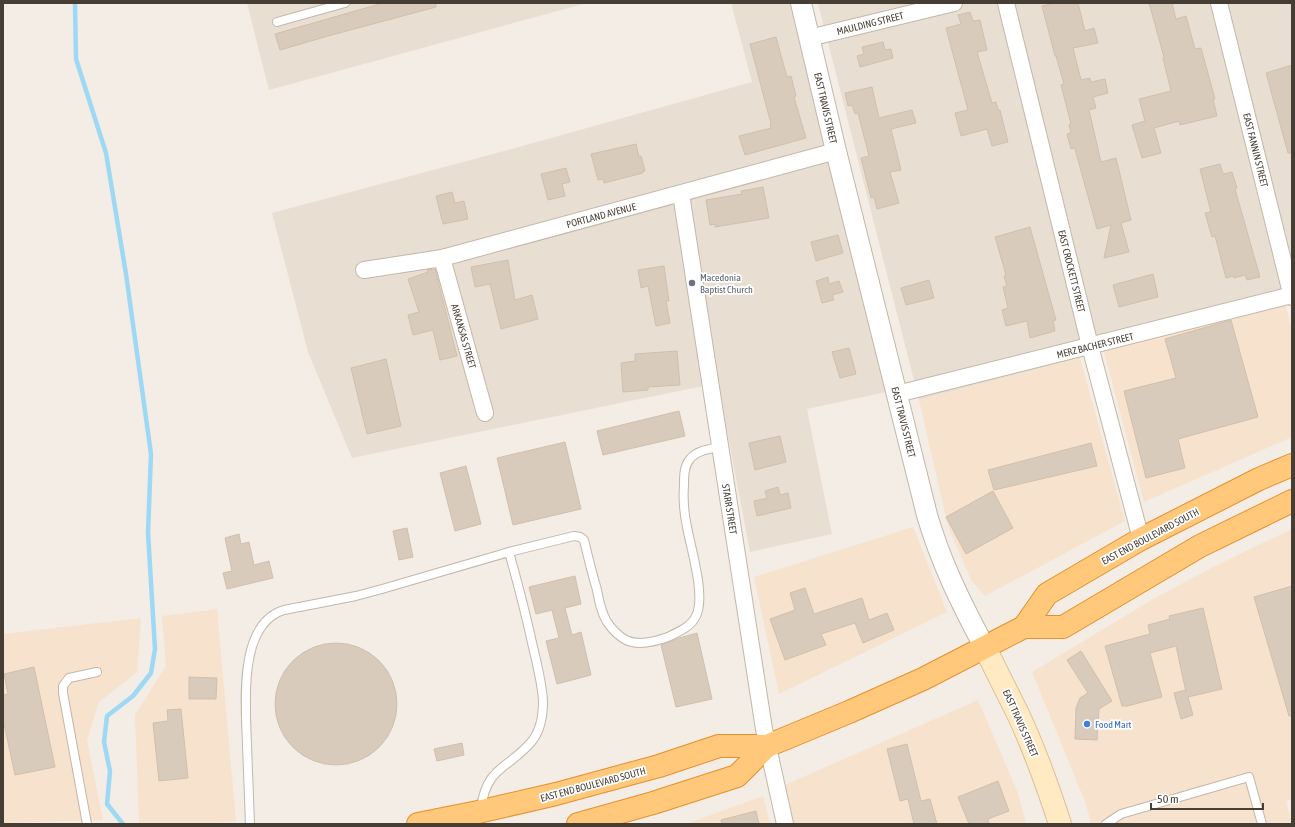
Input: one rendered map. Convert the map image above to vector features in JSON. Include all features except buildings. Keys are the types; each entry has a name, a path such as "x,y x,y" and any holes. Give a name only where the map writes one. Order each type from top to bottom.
{"highway":[{"name":"EAST END BOULEVARD SOUTH","path":"578,824 646,805 737,776 767,746 917,682 985,648 1024,627 1047,594 1141,539 1259,479 1292,464"},
{"name":"EAST END BOULEVARD SOUTH","path":"1024,627 1063,626 1200,546 1292,501"},
{"name":"EAST END BOULEVARD SOUTH","path":"418,824 481,812 614,779 719,746 767,746"}],"main road":[{"name":"EAST TRAVIS STREET","path":"985,648 1029,740 1047,784 1060,824"}],"street":[{"name":"EAST TRAVIS STREET","path":"801,3 836,151 927,515 940,556 964,608 985,648"},
{"name":"MAULDING STREET","path":"809,38 954,3"},
{"name":"EAST CROCKETT STREET","path":"1006,3 1090,346 1141,539"},
{"name":"EAST FANNIN STREET","path":"1219,3 1292,296"},
{"name":"PORTLAND AVENUE","path":"364,270 442,258 836,151"},
{"name":"STARR STREET","path":"681,194 767,746 785,824"},
{"name":"ARKANSAS STREET","path":"442,258 485,413"},
{"name":"MERZ BACHER STREET","path":"897,394 1292,296"}],"lane":[{"path":"277,22 346,3"},
{"path":"250,824 245,696 248,659 261,627 268,618 277,612 284,610 356,596 508,552 574,536 580,537 584,540 602,612 612,629 628,641 636,642 657,640 675,634 691,624 696,617 700,598 686,525 684,507 685,467 689,459 696,453 720,447"},
{"path":"481,812 482,796 490,779 522,752 532,741 537,734 542,713 543,700 538,669 519,588 508,552"},
{"path":"87,824 63,686 69,678 97,672"},
{"path":"1106,824 1121,814 1250,777 1262,824"}],"shaded area":[{"path":"247,3 587,3 269,90"},
{"path":"731,3 790,3 886,392 807,409 832,534 750,552 718,383 352,458 308,352 272,213 508,150 752,82"},
{"path":"818,3 1292,3 1292,302 1103,348 1080,358 919,400"},
{"path":"1285,304 1292,330 1292,437 1144,502 1103,348"},
{"path":"1080,358 1125,521 985,596 971,580 948,526 919,400"},
{"path":"913,527 947,612 779,694 754,577"},
{"path":"1292,529 1292,800 1286,801 1292,824 1091,824 1086,804 1032,672 1155,598 1215,566"},
{"path":"217,609 236,821 199,824 139,824 135,715 166,666 162,616"},
{"path":"141,618 137,672 99,702 87,740 103,820 3,823 3,634"},
{"path":"978,700 1018,793 1026,824 794,824 785,785"},
{"path":"763,796 770,824 686,824"}],"waterway":[{"path":"75,3 76,59 106,153 126,274 151,454 148,533 155,649 151,673 133,696 107,716 104,742 110,771 107,804 123,824"}],"place":[{"name":"Macedonia Baptist Church","path":"692,283"},
{"name":"Food Mart","path":"1087,724"}]}
